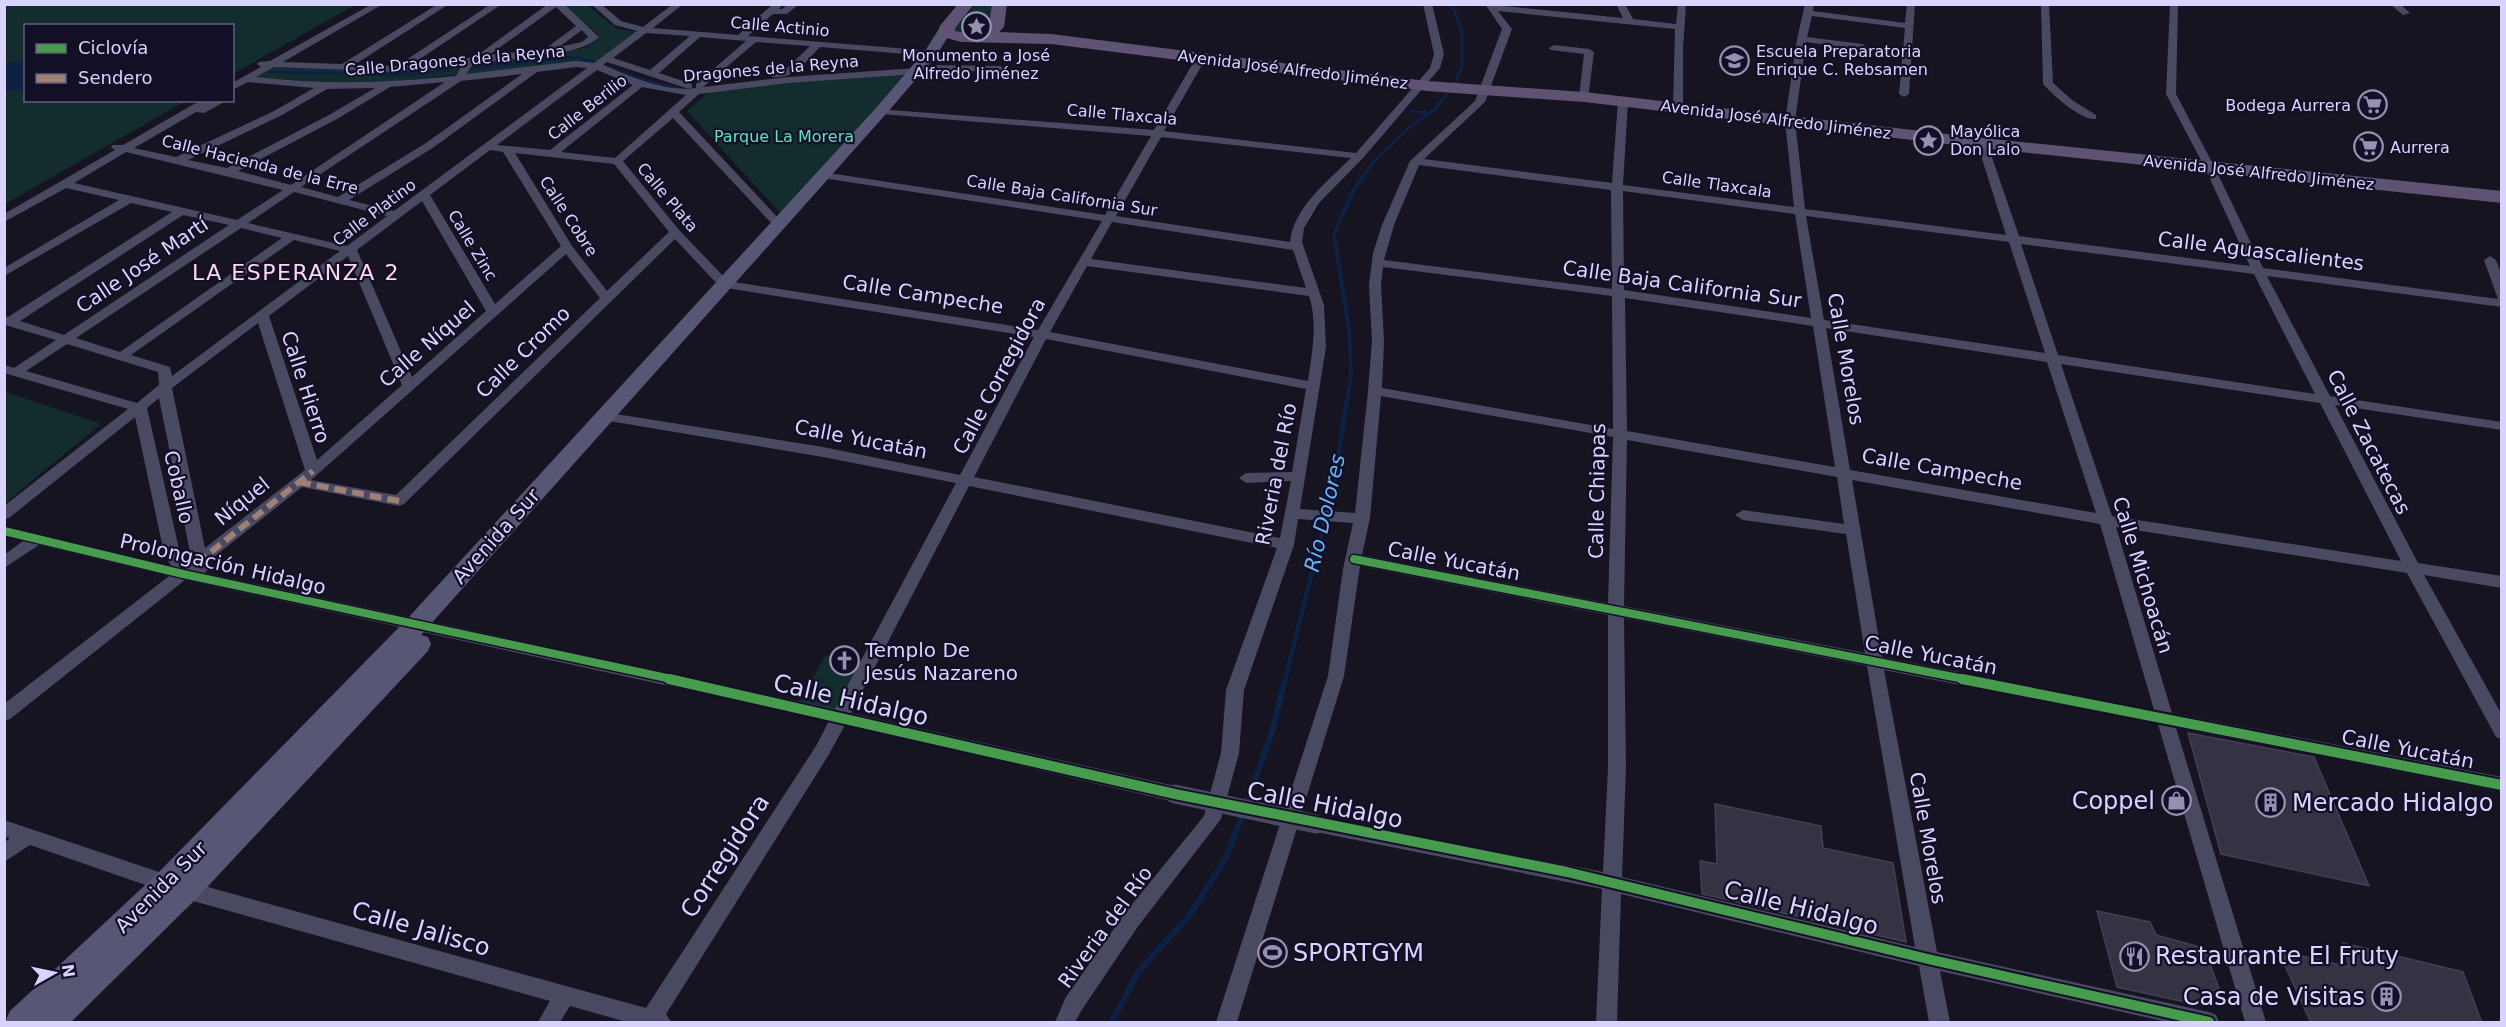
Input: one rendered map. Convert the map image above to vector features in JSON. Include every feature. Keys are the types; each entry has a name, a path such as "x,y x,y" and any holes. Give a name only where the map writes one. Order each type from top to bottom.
{"main road":[{"path":"967,4 947,27 946,31 954,37 1052,39"},
{"path":"975,36 993,30 999,11"},
{"path":"999,11 1010,26 1052,39"},
{"name":"Avenida Sur","path":"49,1023 425,627 887,111 928,63 947,27"},
{"name":"Avenida Sur","path":"928,63 975,36"},
{"name":"Avenida José Alfredo Jiménez","path":"1052,39 1425,86 1480,91 1521,91 1623,101 2502,197"},
{"name":"Avenida Sur","path":"731,285 778,224 828,176"},
{"name":"Avenida Sur","path":"21,1023 176,887"}],"street":[{"path":"342,68 445,4"},
{"path":"397,69 498,4"},
{"path":"234,80 267,65 397,69 473,60 548,51 585,44 594,37 556,4 473,60 460,77 367,138 274,184"},
{"name":"Calle Actinio","path":"595,4 610,12 627,27 818,44 928,63"},
{"name":"Calle Platino","path":"4,514 140,408 165,393 262,315 679,4"},
{"path":"740,38 776,8 784,12 795,4"},
{"path":"1297,247 1298,228 1314,201 1425,86 1435,68 1439,54 1426,4"},
{"path":"1620,4 1630,22"},
{"path":"1678,108 1682,4"},
{"path":"1904,94 1911,4"},
{"path":"2045,4 2048,84 2068,102 2092,117"},
{"name":"Calle Zacatecas","path":"2174,4 2171,94 2209,166 2257,269 2412,567 2502,732"},
{"path":"2394,4 2406,13"},
{"path":"234,86 373,5"},
{"path":"1489,6 1680,27"},
{"path":"1226,1023 1336,676 1362,518 1375,391 1378,341 1375,285 1378,263 1388,225 1415,161 1480,102 1480,91 1506,28 1489,6"},
{"path":"1809,9 1864,38"},
{"name":"Calle Morelos","path":"1809,9 1802,39 1790,121 1800,212 1817,324 1845,472 1874,660 1939,1023"},
{"path":"548,51 582,25"},
{"path":"1802,39 1864,38 1909,26"},
{"name":"Calle Berilio","path":"652,75 699,34"},
{"path":"617,161 754,39"},
{"path":"601,63 697,89 787,74 818,44"},
{"path":"1554,48 1589,52 1584,97"},
{"name":"Calle Corregidora","path":"840,717 1042,334 1201,58"},
{"name":"Dragones de la Reyna","path":"601,63 640,84 682,93 697,89 928,63"},
{"name":"Calle Dragones de la Reyna","path":"245,79 324,86 388,84 601,63"},
{"path":"928,63 1000,69"},
{"path":"339,201 430,145 534,69"},
{"path":"234,94 257,81"},
{"path":"228,172 333,117 388,84"},
{"name":"Calle Berilio","path":"552,154 640,84"},
{"path":"179,160 278,112 324,86"},
{"name":"Calle Chiapas","path":"1606,1023 1617,767 1616,610 1620,434 1617,188 1623,101"},
{"path":"4,219 195,102"},
{"path":"165,126 206,102"},
{"path":"4,211 121,148 219,102"},
{"name":"Calle Tlaxcala","path":"887,111 1159,134 1359,156"},
{"path":"673,112 778,224"},
{"name":"Calle José Martí","path":"10,371 66,339 367,138"},
{"name":"Calle Michoacán","path":"1982,142 2106,519 2255,1023"},
{"name":"Calle Plata","path":"490,147 617,161 675,232 731,285"},
{"name":"Calle Hacienda de la Erre","path":"121,148 179,160 396,215"},
{"name":"Calle Cobre","path":"507,149 567,247 606,298"},
{"name":"Calle Tlaxcala","path":"1415,161 2014,240"},
{"name":"Calle Baja California Sur","path":"828,176 1297,247"},
{"path":"64,184 351,250 409,386"},
{"name":"Calle Zinc","path":"424,195 493,312"},
{"path":"4,273 129,199"},
{"path":"7,321 180,212"},
{"name":"Calle Cromo","path":"299,482 399,501 675,232"},
{"path":"7,321 122,356 291,237"},
{"name":"Calle Aguascalientes","path":"2014,240 2257,269 2502,303"},
{"name":"Calle Níquel","path":"313,471 567,247"},
{"name":"Riveria del Río","path":"1065,1023 1073,1004 1132,919 1212,819 1230,753 1234,690 1298,514 1299,476 1320,347 1320,325 1315,293 1297,247"},
{"path":"2490,260 2502,296"},
{"path":"1083,262 1315,293"},
{"name":"Calle Baja California Sur","path":"1378,263 1617,293 2502,426"},
{"name":"Calle Campeche","path":"731,285 1042,334 1314,386"},
{"name":"Calle Hierro","path":"262,315 313,471"},
{"name":"Coballo","path":"122,356 165,370 165,393 201,570"},
{"path":"10,371 140,408"},
{"name":"Calle Campeche","path":"1375,391 2106,519 2502,582"},
{"name":"Coballo","path":"140,408 172,553 183,574"},
{"name":"Calle Yucatán","path":"611,417 823,452 1286,545"},
{"name":"Níquel","path":"201,570 313,471"},
{"path":"1246,478 1299,476"},
{"path":"1298,514 1362,518"},
{"path":"1743,515 1854,530"},
{"name":"Prolongación Hidalgo","path":"4,531 183,574 201,570 425,627"},
{"path":"4,563 37,538"},
{"path":"147,564 172,553"},
{"name":"Calle Yucatán","path":"1354,559 2502,785"},
{"path":"4,714 183,574"},
{"name":"Calle Hidalgo","path":"425,627 840,717 1175,794 1611,882 1928,959 2209,1023"},
{"name":"Corregidora","path":"656,1021 822,751 840,717"},
{"name":"Calle Jalisco","path":"4,828 176,887 656,1021"},
{"path":"4,854 27,836"},
{"path":"548,1023 565,996"}],"green space":[{"path":"5,5 355,5 234,73 234,24 24,24 24,102 184,102 5,204"},
{"path":"564,5 587,5 617,29 639,32 595,64 577,62 389,82 325,84 254,78 272,67 393,72 569,51 585,47 596,41 599,38 598,34"},
{"path":"975,5 998,5 991,29 961,34 955,31 955,26"},
{"name":"Parque La Morera","path":"916,71 784,217 687,111 709,91 788,80"},
{"path":"4,392 101,424 5,503"},
{"path":"826,655 869,662 840,717 796,708"}],"water":[{"path":"24,61 24,93 18,90 5,92 5,66 10,62"}],"building":[{"name":"Mercado Hidalgo","path":"2188,733 2314,757 2369,886 2221,854"},
{"path":"1715,804 1821,826 1823,848 1893,863 1906,942 1702,894 1700,861 1717,864"},
{"name":"Restaurante El Fruty","path":"2097,911 2150,922 2156,935 2204,948 2220,991 2207,990 2212,1005 2194,1004 2117,987"},
{"name":"Casa de Visitas","path":"2343,943 2463,972 2482,1023 2311,1023 2278,950 2349,967"}],"waterway":[{"name":"Río Dolores","path":"1430,113 1456,82 1462,66 1462,31 1452,4"},
{"path":"472,68 577,57 647,81 680,89"},
{"path":"269,72 399,75 450,70"},
{"path":"1410,111 1430,113"},
{"name":"Río Dolores","path":"1361,179 1374,161 1408,129 1430,113"},
{"name":"Río Dolores","path":"1347,402 1351,374 1349,330 1334,234 1353,191 1362,178"},
{"name":"Río Dolores","path":"1285,680 1334,484 1347,400"},
{"name":"Río Dolores","path":"1246,805 1272,732 1285,679"},
{"name":"Río Dolores","path":"1112,1022 1138,972 1189,916 1226,858 1243,813"}],"marked path":[{"path":"197,563 313,471"},
{"path":"299,482 399,501"}],"cycle path":[{"path":"4,531 183,574 731,692 1175,794 1567,872 1928,959 2209,1022"},
{"path":"1354,559 2502,785"}],"place":[{"name":"Monumento a José Alfredo Jiménez","path":"976,27"},
{"name":"Escuela Preparatoria Enrique C. Rebsamen","path":"1735,60"},
{"name":"Bodega Aurrera","path":"2372,105"},
{"name":"Mayólica Don Lalo","path":"1929,140"},
{"name":"Aurrera","path":"2369,147"},
{"name":"Templo De Jesús Nazareno","path":"844,661"},
{"name":"Coppel","path":"2176,801"},
{"name":"Mercado Hidalgo","path":"2271,803"},
{"name":"SPORTGYM","path":"1272,953"},
{"name":"Restaurante El Fruty","path":"2134,956"},
{"name":"Casa de Visitas","path":"2386,997"}],"district":[{"name":"LA ESPERANZA 2","path":"296,272"}]}
